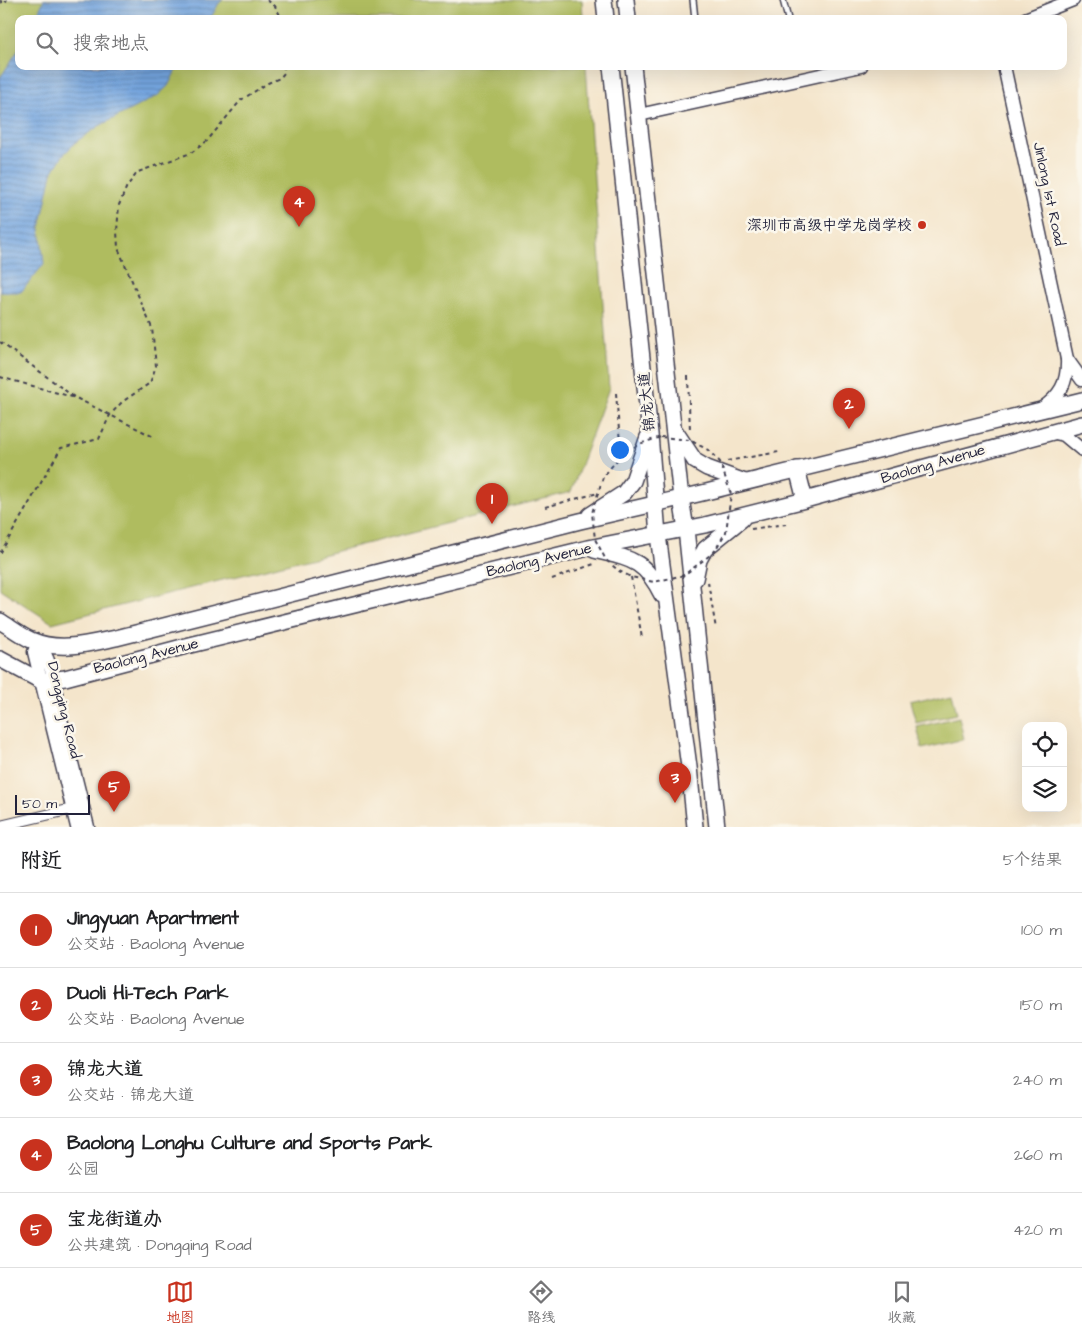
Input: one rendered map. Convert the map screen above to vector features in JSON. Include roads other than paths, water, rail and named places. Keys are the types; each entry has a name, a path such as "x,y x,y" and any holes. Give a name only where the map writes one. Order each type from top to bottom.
{"main road":[{"path":"604,0 606,15"},
{"path":"626,0 628,15"},
{"name":"锦龙大道","path":"611,70 650,434 658,535 695,827"},
{"name":"锦龙大道","path":"633,70 686,529 717,827"},
{"name":"Baolong Avenue","path":"0,621 30,640 52,646 71,647 116,638 580,521 1082,400"},
{"name":"Baolong Avenue","path":"48,681 588,548 658,535 749,514 1082,424"},
{"path":"673,428 695,460 707,468 745,482"},
{"path":"580,521 624,492 632,481 650,434"},
{"path":"797,469 805,500"},
{"path":"692,595 699,560 705,549 749,514"},
{"path":"588,548 621,556 637,563 648,571 667,604"},
{"path":"0,659 48,681"}],"street":[{"path":"1035,15 1073,0"},
{"path":"639,115 843,70"},
{"name":"Jinlong 1st Road","path":"1005,70 1068,359 1065,383 1058,395 1039,411"},
{"name":"Jinlong 1st Road","path":"1068,359 1082,380"},
{"path":"1051,432 1064,435 1082,450"},
{"name":"Dongqing Road","path":"38,642 44,650 48,681 77,827"},
{"name":"Dongqing Road","path":"61,742 88,827"},
{"path":"0,826 72,809"}],"lane":[{"path":"693,0 695,15"},
{"path":"783,0 787,15"}],"water":[{"path":"44,0 223,0 219,3 212,15 37,15"},
{"path":"15,55 15,70 176,70 168,86 157,96 99,126 77,141 63,155 52,173 40,228 44,264 21,292 0,292 0,78"}],"place":[{"name":"深圳市高级中学龙岗学校","path":"922,225"},
{"name":"Baolong Longhu Culture and Sports Park","path":"299,227"},
{"name":"Duoli Hi-Tech Park","path":"849,429"},
{"name":"Jingyuan Apartment","path":"492,524"},
{"name":"锦龙大道","path":"675,803"},
{"name":"宝龙街道办","path":"114,812"}]}
